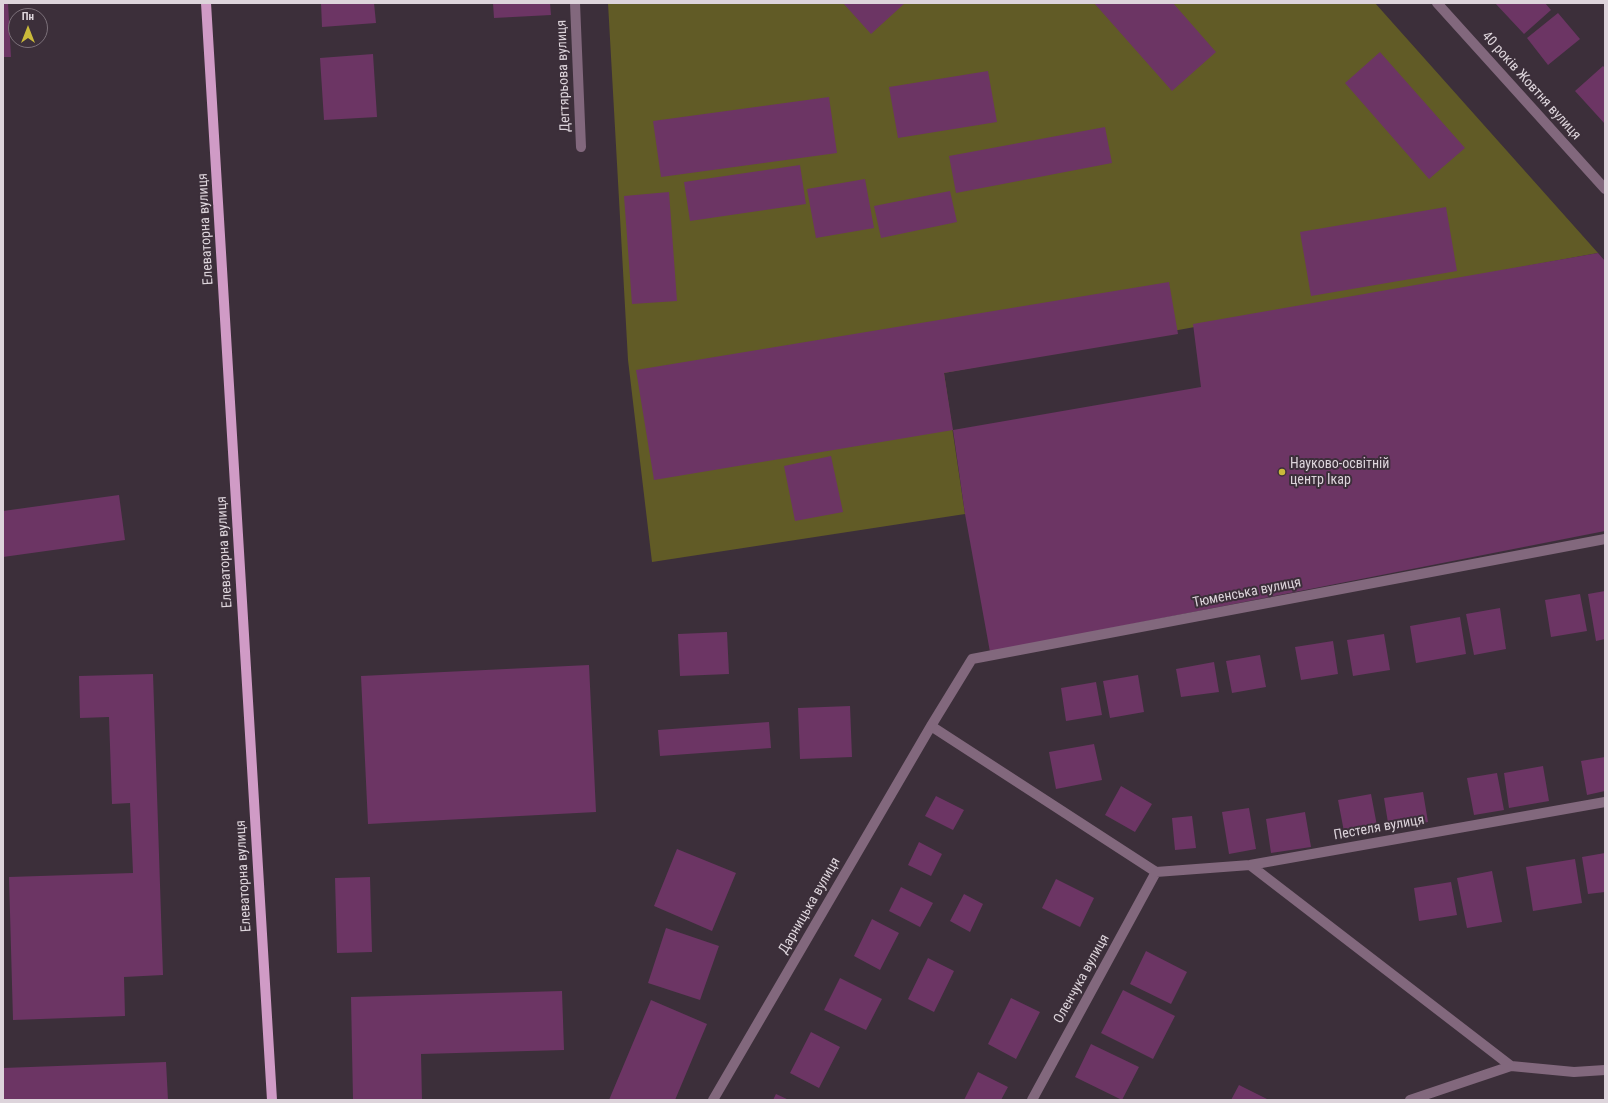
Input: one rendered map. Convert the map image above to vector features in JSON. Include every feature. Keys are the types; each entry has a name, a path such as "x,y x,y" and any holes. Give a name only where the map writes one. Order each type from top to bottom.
{"main road":[{"name":"Елеваторна вулиця","path":"206,3 272,1100"}],"street":[{"name":"Дегтярьова вулиця","path":"575,3 581,147"},
{"name":"40 років Жовтня вулиця","path":"1437,3 1605,189"},
{"name":"Тюменська вулиця","path":"931,726 972,659 1605,539"},
{"path":"931,726 1156,872"},
{"name":"Дарницька вулиця","path":"714,1100 931,726"},
{"name":"Пестеля вулиця","path":"1156,872 1250,865 1605,802"},
{"path":"1250,865 1511,1066"},
{"name":"Оленчука вулиця","path":"1032,1100 1156,872"},
{"path":"1410,1100 1511,1066 1574,1072 1605,1070"}],"shaded area":[{"path":"608,3 1375,3 1598,253 944,373 965,514 652,562 628,360"}],"building":[{"path":"3,3 8,3 8,48 10,48 11,57 3,57"},
{"path":"321,3 374,3 376,23 322,27"},
{"path":"493,3 550,3 551,15 494,18"},
{"path":"843,3 905,3 871,34"},
{"path":"1094,3 1173,3 1216,52 1172,91"},
{"path":"1495,3 1545,3 1551,10 1524,34"},
{"path":"1558,13 1580,39 1548,65 1527,38"},
{"path":"1380,52 1465,148 1429,179 1345,83"},
{"path":"373,54 377,117 324,120 320,58"},
{"path":"1603,66 1605,68 1605,124 1575,91"},
{"path":"988,71 997,122 898,138 889,87"},
{"path":"829,97 837,153 661,177 653,121"},
{"path":"1105,127 1112,163 956,193 949,156"},
{"path":"800,165 806,204 690,221 684,182"},
{"path":"865,179 874,228 816,238 807,189"},
{"path":"950,191 957,222 881,238 874,206"},
{"path":"669,192 677,301 632,304 624,196"},
{"path":"1446,207 1457,271 1311,296 1300,232"},
{"name":"Науково-освітній центр Ікар","path":"1598,253 1605,261 1605,531 990,652 965,514 953,430 1201,387 1193,324"},
{"path":"1169,282 1178,334 944,373 953,430 654,480 636,370"},
{"path":"831,456 843,512 795,521 784,466"},
{"path":"119,495 125,540 3,557 3,511"},
{"path":"1605,591 1605,639 1596,641 1588,594"},
{"path":"1580,594 1587,631 1551,637 1545,600"},
{"path":"1500,608 1506,649 1474,655 1466,614"},
{"path":"1460,617 1466,654 1416,663 1410,626"},
{"path":"727,632 729,674 680,676 678,634"},
{"path":"1384,634 1390,670 1353,676 1347,640"},
{"path":"1333,641 1338,674 1301,680 1295,647"},
{"path":"1260,655 1266,687 1232,693 1226,661"},
{"path":"1214,662 1219,692 1181,697 1176,669"},
{"path":"589,665 596,812 368,824 361,676"},
{"path":"153,674 163,975 124,977 125,1016 13,1020 9,877 133,873 130,803 112,804 109,717 80,718 79,676"},
{"path":"1138,675 1144,712 1110,718 1103,681"},
{"path":"1096,682 1102,715 1066,721 1061,688"},
{"path":"850,706 852,757 800,759 798,708"},
{"path":"769,722 771,748 660,756 658,730"},
{"path":"1094,744 1102,780 1056,789 1049,752"},
{"path":"1605,757 1605,791 1587,795 1581,761"},
{"path":"1543,766 1549,801 1509,808 1504,773"},
{"path":"1497,773 1504,810 1474,815 1467,778"},
{"path":"1121,786 1152,804 1135,832 1105,815"},
{"path":"1423,792 1428,822 1389,829 1384,798"},
{"path":"1371,794 1378,831 1345,837 1338,800"},
{"path":"936,796 964,810 953,830 925,816"},
{"path":"1249,808 1256,849 1229,854 1222,812"},
{"path":"1305,812 1311,847 1271,853 1266,819"},
{"path":"1192,816 1196,848 1175,850 1172,818"},
{"path":"919,842 942,854 931,876 908,865"},
{"path":"677,849 736,873 712,931 654,906"},
{"path":"1605,853 1605,892 1588,894 1582,857"},
{"path":"1575,859 1582,903 1533,911 1526,867"},
{"path":"1492,871 1502,922 1467,928 1457,878"},
{"path":"370,877 372,952 337,953 335,878"},
{"path":"1056,879 1094,898 1080,927 1042,908"},
{"path":"1451,882 1457,915 1419,921 1414,888"},
{"path":"901,887 933,903 920,927 889,911"},
{"path":"964,894 983,904 970,932 950,921"},
{"path":"872,919 899,933 880,970 854,956"},
{"path":"666,928 719,946 700,1000 648,983"},
{"path":"1146,951 1187,972 1171,1004 1130,984"},
{"path":"928,958 954,971 934,1012 908,999"},
{"path":"840,978 882,999 866,1030 824,1010"},
{"path":"1123,990 1175,1016 1153,1059 1101,1033"},
{"path":"562,991 564,1050 421,1054 422,1100 353,1100 351,997"},
{"path":"1011,998 1040,1012 1016,1059 988,1044"},
{"path":"651,1000 707,1024 675,1100 609,1100"},
{"path":"811,1032 840,1047 819,1088 790,1073"},
{"path":"1091,1044 1139,1067 1122,1100 1075,1077"},
{"path":"166,1062 168,1100 3,1100 3,1068"},
{"path":"978,1072 1008,1087 1001,1100 964,1100"},
{"path":"1239,1085 1269,1100 1231,1100"},
{"path":"776,1094 789,1100 773,1100"}],"place":[{"name":"Науково-освітній центр Ікар","path":"1282,472"}]}
